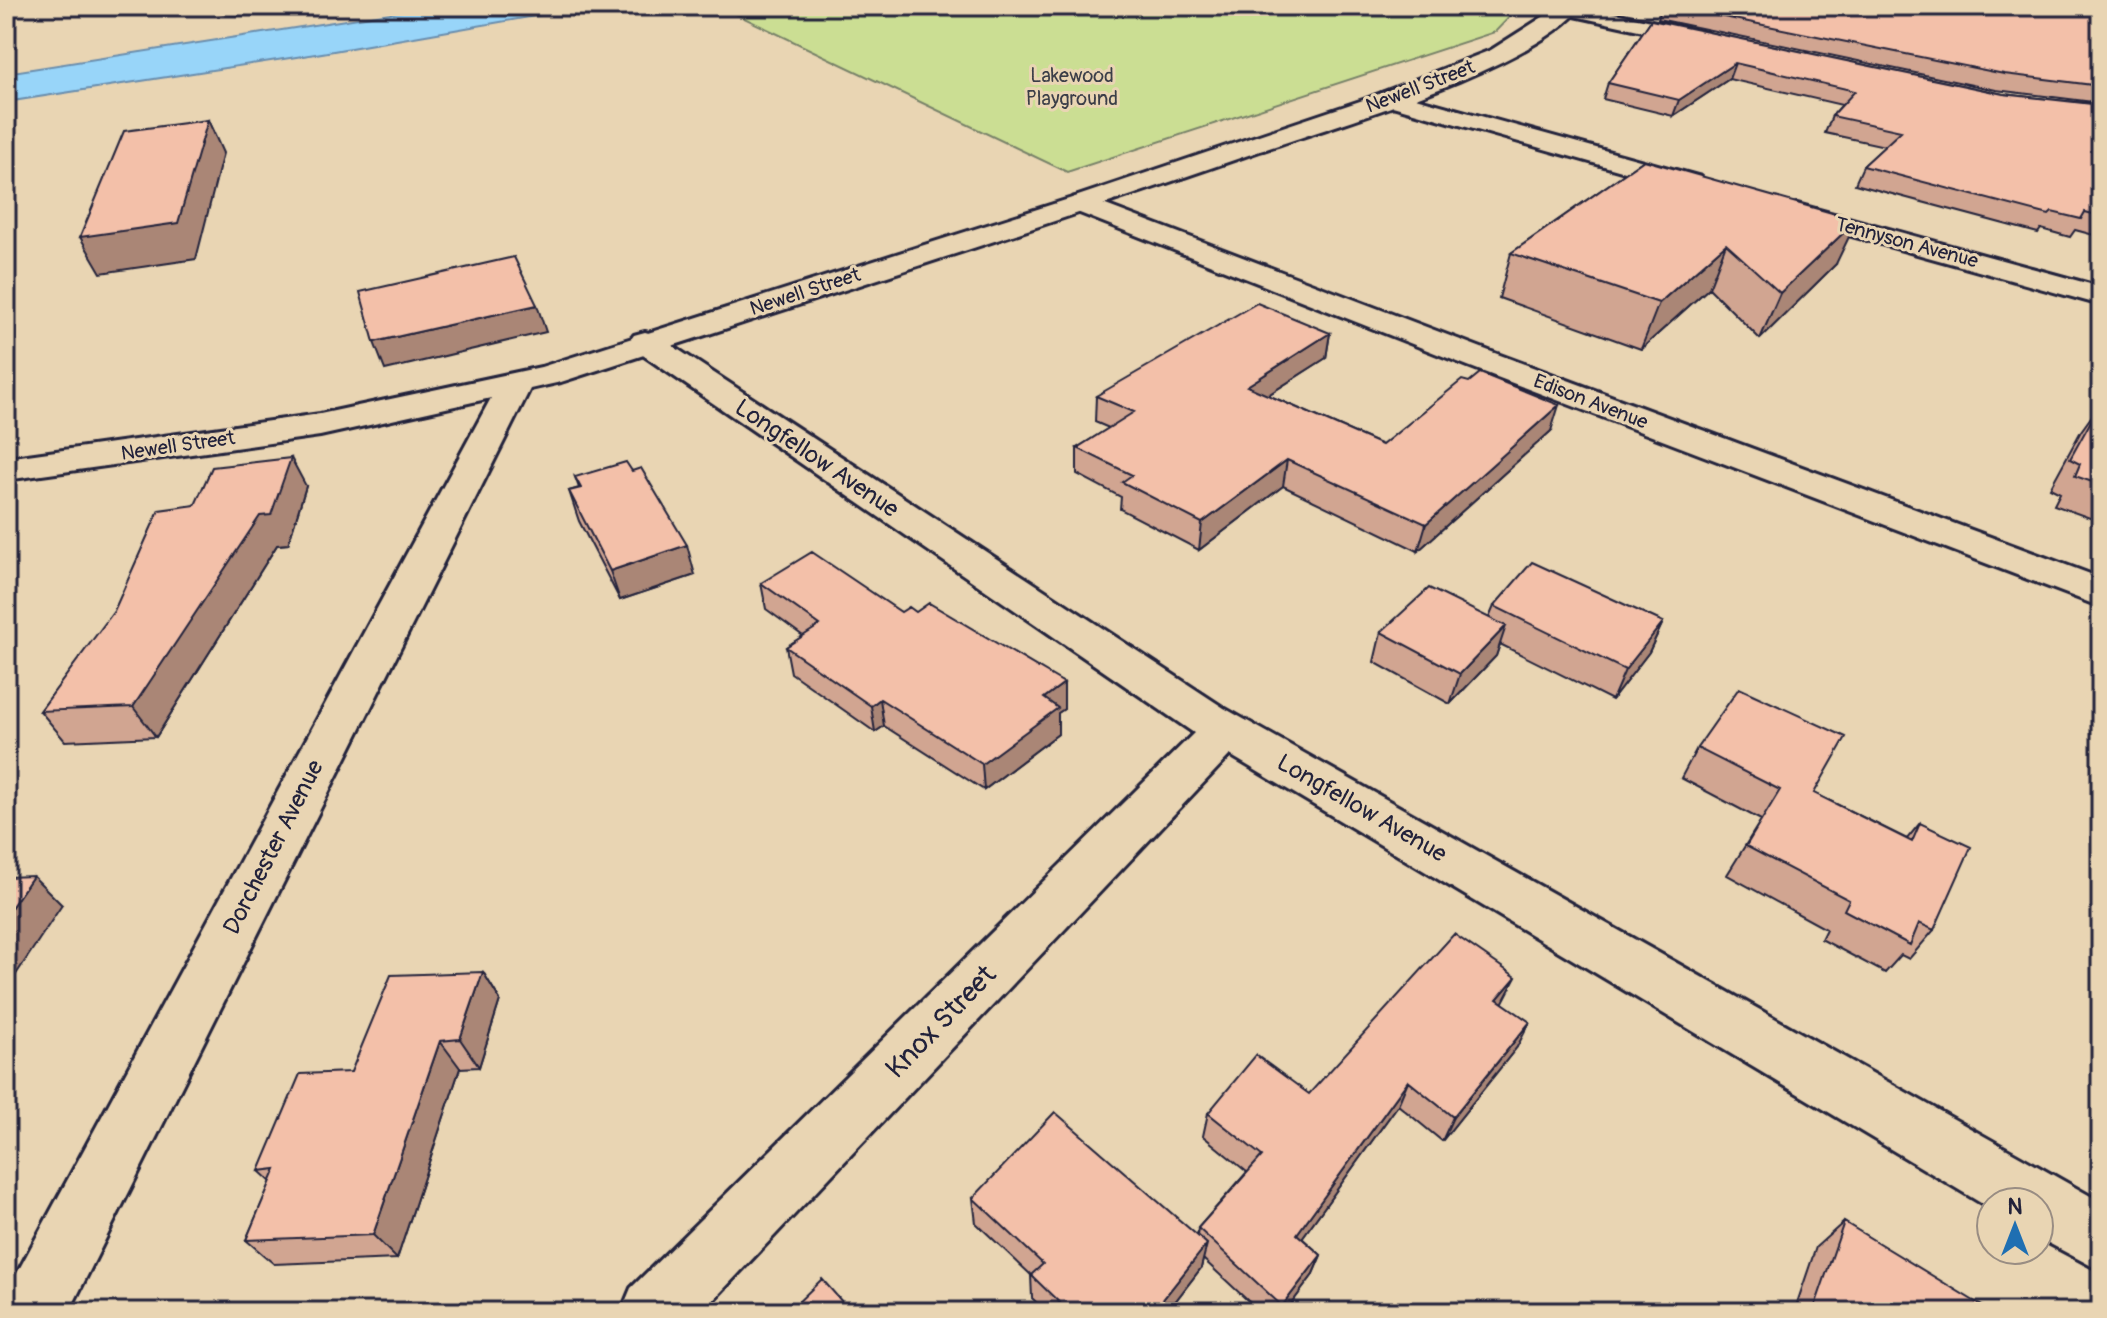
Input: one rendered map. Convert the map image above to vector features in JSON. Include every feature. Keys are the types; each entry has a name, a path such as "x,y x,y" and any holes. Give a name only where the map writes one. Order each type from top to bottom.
{"street":[{"path":"1570,8 1733,45"},
{"name":"Newell Street","path":"6,469 320,425 516,383 1082,204 1390,98 1499,55 1570,8"},
{"path":"1390,98 1711,188"},
{"name":"Edison Avenue","path":"1082,204 1480,359 2101,593"},
{"name":"Tennyson Avenue","path":"1771,204 2101,296"},
{"name":"Longfellow Avenue","path":"645,342 1226,730 2101,1238"},
{"name":"Dorchester Avenue","path":"33,1312 516,383"},
{"name":"Knox Street","path":"655,1312 1226,730"}],"lane":[{"path":"216,6 272,6"}],"green space":[{"name":"Lakewood Playground","path":"719,6 1520,6 1495,32 1067,172"}],"water":[{"path":"435,6 593,6 322,53 6,102 6,73"}],"building":[{"path":"1670,6 2101,6 2101,86 2004,74"},
{"path":"1651,20 2003,94 2101,105 2101,216 2085,212 2081,219 2052,212 2049,215 1863,166 1901,131 1832,116 1855,91 1735,63 1679,100 1608,83"},
{"path":"208,120 178,223 80,237 124,131"},
{"path":"1644,160 1857,220 1780,293 1726,244 1659,303 1511,253"},
{"path":"514,257 537,305 374,342 360,292"},
{"path":"1257,303 1330,333 1247,386 1382,445 1462,380 1469,382 1480,373 1559,405 1426,524 1287,460 1202,523 1122,482 1132,475 1077,448 1134,412 1096,396"},
{"path":"2101,403 2101,485 2075,476 2080,464 2070,459"},
{"path":"291,458 271,515 260,516 133,707 40,711 114,611 159,510 195,505 212,467"},
{"path":"626,462 632,471 641,468 687,545 610,571 569,491 581,488 575,477"},
{"path":"812,552 901,612 909,607 916,612 929,603 1064,683 1044,698 1058,708 982,764 880,699 871,706 786,647 820,625 761,583"},
{"path":"1532,562 1663,622 1625,670 1494,606"},
{"path":"1429,588 1506,626 1460,674 1381,632"},
{"path":"1739,688 1846,737 1814,793 1912,842 1920,823 1971,847 1934,930 1919,923 1910,945 1844,910 1849,900 1746,846 1780,790 1697,748"},
{"path":"33,876 6,915 6,877"},
{"path":"1454,934 1516,977 1497,999 1530,1022 1453,1117 1408,1081 1297,1234 1321,1255 1282,1306 1198,1228 1262,1156 1208,1113 1256,1055 1309,1094"},
{"path":"483,972 460,1039 440,1041 373,1235 246,1240 276,1169 259,1171 300,1074 351,1072 391,975"},
{"path":"1055,1112 1207,1244 1153,1312 1069,1312 1031,1275 1043,1264 973,1198"},
{"path":"1844,1222 1987,1309 1987,1312 1813,1312"},
{"path":"822,1279 851,1312 788,1312"}]}
